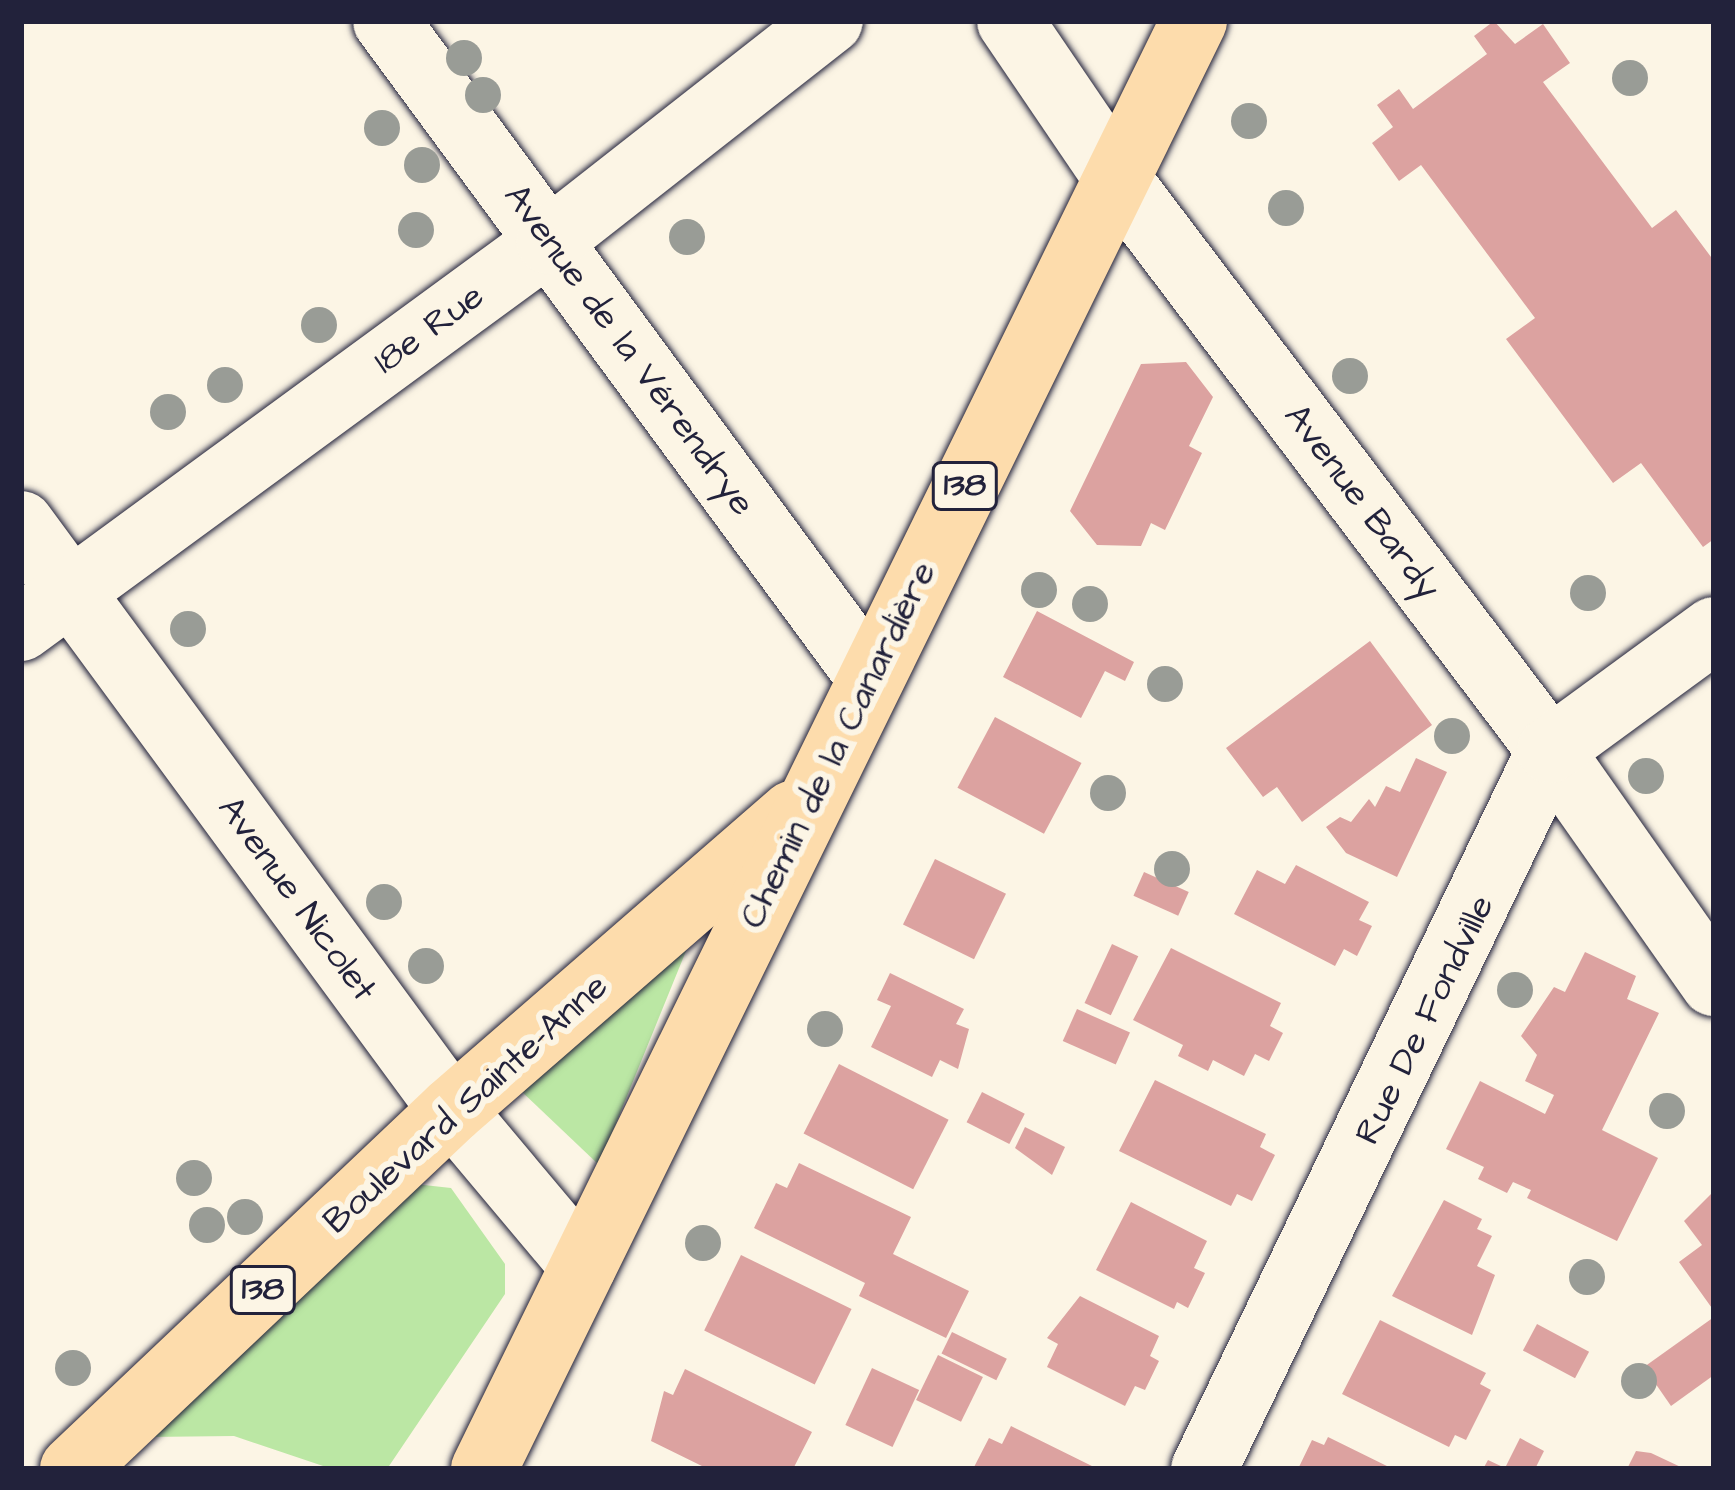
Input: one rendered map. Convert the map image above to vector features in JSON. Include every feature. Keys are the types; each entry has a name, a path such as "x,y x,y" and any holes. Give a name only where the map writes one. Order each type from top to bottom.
{"main road":[{"name":"Chemin de la Canardière","path":"484,1469 1194,21"},
{"name":"Boulevard Sainte-Anne","path":"73,1469 452,1111 813,796"}],"street":[{"name":"Avenue de la Vérendrye","path":"386,21 871,679"},
{"name":"18e Rue","path":"46,610 549,242 830,21"},
{"name":"Avenue Bardy","path":"1010,21 1116,177 1550,750 1714,982"},
{"name":"Avenue Nicolet","path":"21,524 46,610 583,1266"},
{"name":"Rue De Fondville","path":"1204,1469 1550,750 1714,630"}],"green space":[{"path":"710,892 599,1165 520,1090"},
{"path":"415,1184 451,1188 505,1264 505,1294 387,1469 332,1469 234,1436 147,1437"}],"building":[{"path":"1494,21 1515,44 1543,24 1570,63 1543,82 1652,228 1676,210 1714,261 1714,539 1703,547 1641,463 1613,483 1506,339 1535,318 1421,165 1399,181 1372,143 1393,127 1377,105 1399,89 1413,109 1487,54 1474,36"},
{"path":"1186,362 1213,397 1189,446 1202,453 1165,530 1151,523 1141,546 1097,545 1070,511 1141,364"},
{"path":"1037,611 1134,662 1125,681 1105,671 1081,718 1003,677"},
{"path":"1370,641 1432,725 1302,822 1277,787 1263,797 1226,748"},
{"path":"995,717 1082,763 1044,834 957,788"},
{"path":"1416,758 1447,772 1397,877 1346,853 1326,827 1340,817 1351,822 1369,799 1375,807 1386,786 1400,792"},
{"path":"935,859 1006,894 974,959 903,925"},
{"path":"1296,865 1369,902 1359,920 1372,926 1357,956 1344,949 1335,966 1234,914 1257,870 1285,884"},
{"path":"1144,872 1189,892 1178,916 1133,896"},
{"path":"1112,944 1138,956 1111,1015 1085,1003"},
{"path":"1171,948 1281,1003 1270,1026 1283,1033 1269,1061 1255,1054 1244,1076 1213,1060 1208,1071 1178,1056 1183,1045 1133,1020"},
{"path":"1585,952 1636,976 1627,999 1659,1013 1602,1130 1658,1158 1617,1241 1527,1198 1531,1190 1513,1182 1507,1193 1478,1179 1484,1167 1446,1149 1480,1081 1545,1114 1554,1095 1525,1081 1537,1055 1521,1036 1554,987 1565,992"},
{"path":"890,973 964,1009 956,1024 969,1029 958,1069 940,1060 932,1077 871,1047 891,1006 877,1000"},
{"path":"1077,1009 1130,1033 1116,1065 1063,1041"},
{"path":"839,1064 949,1120 913,1189 804,1133"},
{"path":"1155,1080 1266,1134 1260,1147 1275,1155 1252,1201 1237,1194 1231,1206 1119,1151"},
{"path":"982,1092 1025,1114 1009,1144 967,1122"},
{"path":"1025,1127 1065,1147 1052,1175 1015,1148"},
{"path":"799,1163 911,1217 893,1254 969,1291 946,1338 859,1296 865,1283 754,1228 776,1183 787,1188"},
{"path":"1714,1191 1714,1311 1679,1262 1702,1245 1684,1221"},
{"path":"1444,1200 1482,1219 1477,1229 1492,1236 1477,1266 1495,1275 1472,1335 1392,1296"},
{"path":"1131,1202 1207,1241 1194,1268 1205,1273 1188,1308 1177,1302 1174,1309 1096,1270"},
{"path":"741,1255 852,1309 815,1384 704,1330"},
{"path":"1080,1296 1159,1336 1150,1356 1159,1361 1145,1390 1135,1386 1125,1406 1047,1367 1058,1344 1047,1338"},
{"path":"1714,1317 1714,1375 1671,1406 1644,1367"},
{"path":"1380,1320 1486,1373 1480,1384 1491,1390 1466,1440 1455,1435 1449,1447 1342,1394"},
{"path":"1537,1324 1589,1352 1575,1378 1523,1350"},
{"path":"952,1332 1007,1359 996,1380 941,1354"},
{"path":"938,1355 983,1377 961,1422 916,1400"},
{"path":"872,1368 919,1390 893,1447 845,1425"},
{"path":"685,1369 812,1432 793,1469 708,1469 651,1441 664,1391 673,1395"},
{"path":"1011,1426 1098,1469 973,1469 989,1438 1002,1444"},
{"path":"1328,1437 1393,1469 1298,1469 1312,1440 1324,1445"},
{"path":"1520,1438 1544,1451 1535,1469 1483,1469 1488,1460 1505,1468"},
{"path":"1636,1451 1651,1453 1685,1469 1627,1469"}]}
